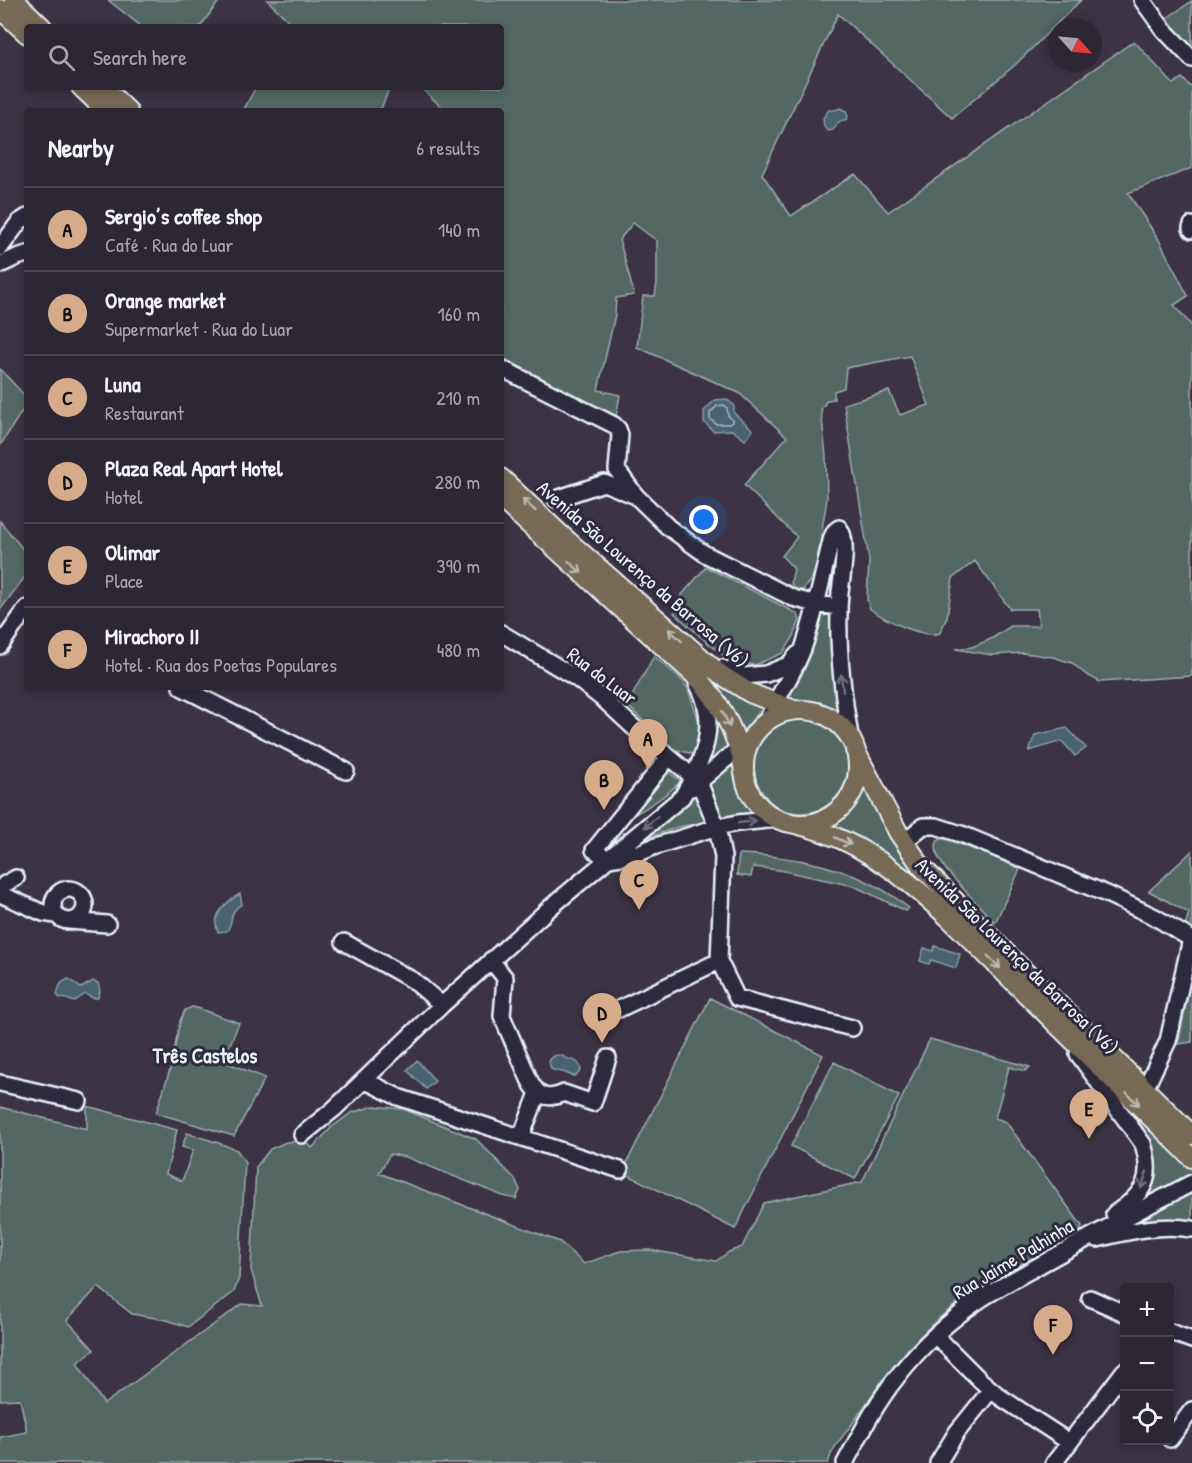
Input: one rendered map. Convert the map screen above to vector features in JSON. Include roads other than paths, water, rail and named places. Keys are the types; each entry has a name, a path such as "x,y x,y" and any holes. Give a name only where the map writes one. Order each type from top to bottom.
{"main road":[{"path":"14,0 39,24"},
{"path":"0,9 24,31"},
{"path":"84,90 103,108"},
{"path":"106,90 125,108"},
{"name":"Avenida São Lourenço da Barrosa (V6)","path":"504,481 692,661 701,681 713,694 722,711 746,742 744,774 755,801 770,814 783,821 820,831 849,843 887,865 917,888 1192,1158"},
{"name":"Avenida São Lourenço da Barrosa (V6)","path":"504,502 564,558 692,661 750,693 794,710 814,711 840,725 904,842 921,866 1192,1135"},
{"path":"746,742 767,721 784,712 794,710"},
{"path":"783,821 807,823 817,821 842,806 856,780 857,770 853,746"}],"street":[{"path":"1142,0 1163,29 1192,59"},
{"path":"0,248 19,222 24,219"},
{"path":"1192,225 1192,230"},
{"path":"0,265 24,255"},
{"path":"504,370 618,429 620,435 617,470 604,483 556,499"},
{"path":"617,470 636,496 668,527 705,554 793,598 839,607"},
{"path":"604,483 636,496"},
{"path":"767,721 804,647 832,537 839,528 842,531 844,546 839,607 839,652 846,716 853,746"},
{"path":"0,646 24,612"},
{"name":"Rua do Luar","path":"504,635 576,678 697,780"},
{"path":"692,661 745,676 765,674 788,665 804,647"},
{"path":"692,661 706,704 708,736 697,780 717,827 723,857 719,961 737,998 852,1029"},
{"path":"187,690 346,771"},
{"path":"302,1135 334,1109 442,1005 579,882 682,797 697,780 746,742"},
{"path":"669,757 594,850 608,859 634,855 717,827 738,823 783,821"},
{"path":"904,842 924,826 936,826 1109,895 1155,917 1191,939 1168,1041 1145,1089"},
{"path":"16,878 5,884 0,892 43,913 107,924"},
{"path":"72,889 92,902 79,918 62,918 53,908 54,897 62,891 72,889"},
{"path":"344,942 414,981 442,1005"},
{"path":"491,960 506,978 502,1016 533,1088 538,1093 548,1097 556,1097 564,1093 593,1103 608,1058"},
{"path":"619,1009 719,961"},
{"path":"1057,1025 1138,1136 1148,1160 1147,1176 1129,1204 1096,1224 1077,1244"},
{"path":"364,1080 398,1097 620,1170"},
{"path":"0,1083 80,1101"},
{"path":"521,1137 538,1093"},
{"name":"Rua Jaime Palhinha","path":"845,1463 878,1403 897,1377 936,1335 982,1298 1132,1214 1192,1184"},
{"path":"1077,1244 1147,1229 1171,1227 1192,1229"},
{"path":"1090,1298 1120,1311"},
{"path":"1174,1333 1192,1340"},
{"path":"936,1335 991,1390 1069,1442"},
{"path":"1054,1463 1120,1378"},
{"path":"938,1463 957,1432 991,1390"},
{"path":"1174,1434 1192,1410"}],"water":[{"path":"840,108 846,111 847,119 839,122 833,130 828,131 824,127 823,118 829,110"},
{"path":"726,399 734,405 734,413 753,430 745,440 732,430 713,431 704,422 704,411 715,400"},
{"path":"1067,728 1086,748 1075,756 1062,741 1029,751 1035,735"},
{"path":"240,894 242,904 234,910 227,931 218,932 216,920 218,915 225,905"},
{"path":"935,946 960,954 956,968 931,960 929,964 920,961 924,948 933,951"},
{"path":"69,979 81,988 93,981 98,983 100,991 98,998 85,994 74,1002 60,998 57,995 59,987"},
{"path":"561,1055 578,1063 581,1070 576,1076 551,1069 549,1062 551,1058"},
{"path":"417,1060 435,1081 426,1089 407,1070"}],"place":[{"name":"Sergio’s coffee shop","path":"648,769"},
{"name":"Orange market","path":"604,810"},
{"name":"Luna","path":"639,910"},
{"name":"Plaza Real Apart Hotel","path":"602,1043"},
{"name":"Olimar","path":"1089,1139"},
{"name":"Mirachoro II","path":"1053,1355"}],"district":[{"name":"Três Castelos","path":"205,1056"}]}
